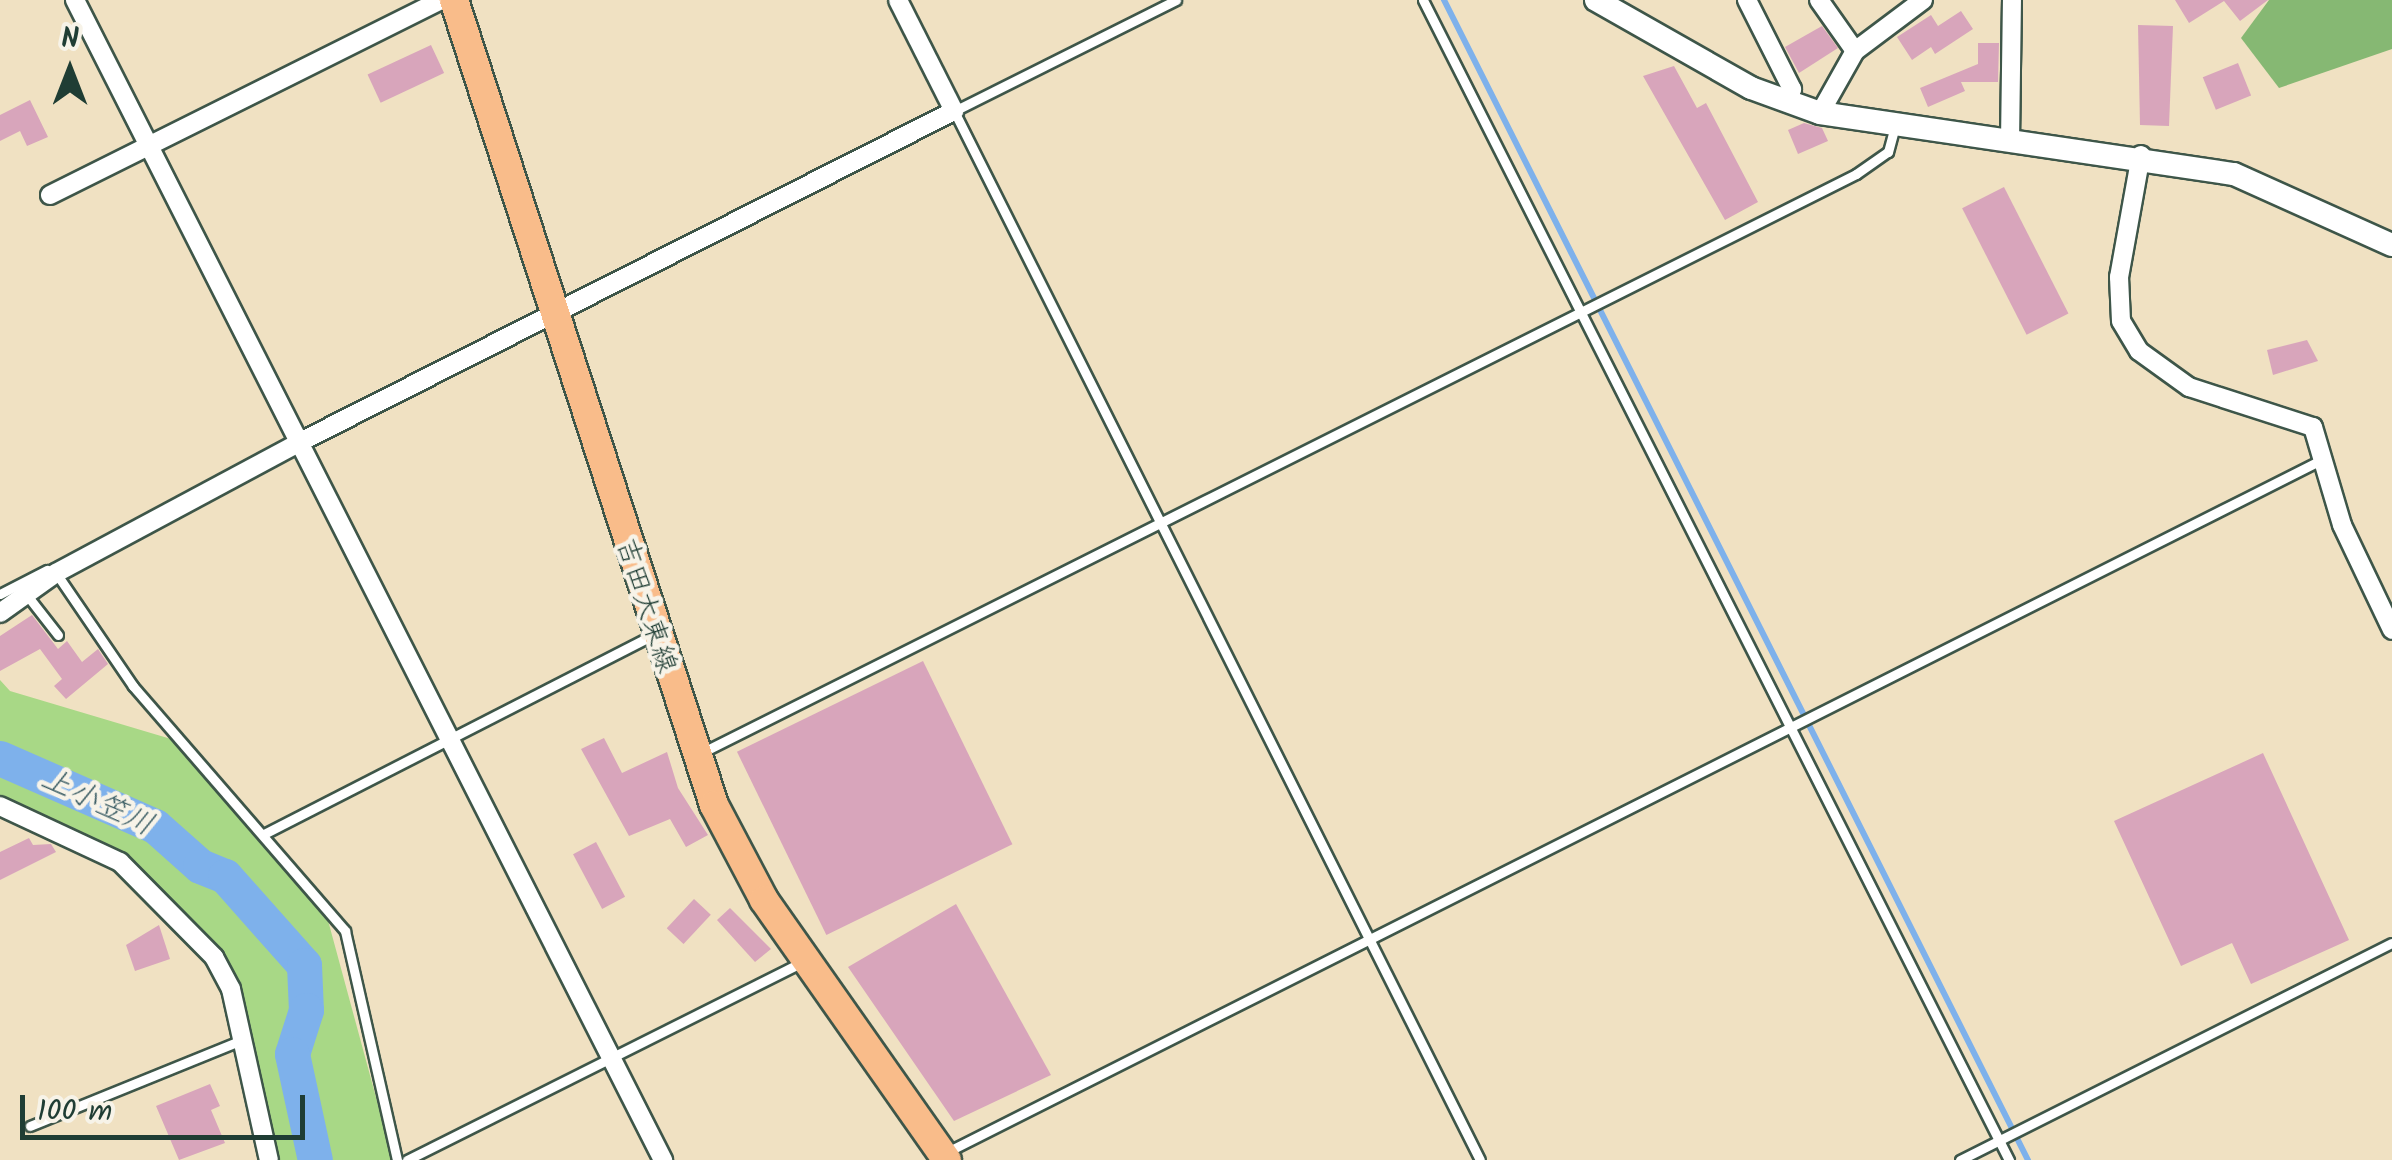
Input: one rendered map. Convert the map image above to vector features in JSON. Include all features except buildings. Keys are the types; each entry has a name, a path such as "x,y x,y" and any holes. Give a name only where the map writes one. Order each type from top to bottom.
{"main road":[{"name":"吉田大東線","path":"454,0 694,757 741,861 804,961 945,1157"}],"street":[{"path":"75,0 663,1160"},
{"path":"50,195 441,0"},
{"path":"0,613 59,572 302,442 954,111 898,0"},
{"path":"1748,0 1792,88 1788,102"},
{"path":"1820,0 1854,51"},
{"path":"1820,114 1854,51 1923,0"},
{"path":"2010,141 2012,0"},
{"path":"1598,1 1788,102 1820,114 1894,129 2141,156 2234,174 2392,245"},
{"path":"2141,156 2119,277 2121,320 2138,351 2189,388 2314,427 2326,457 2342,525 2392,630"},
{"path":"0,806 94,845 139,880 214,957 244,1039 269,1160"}],"lane":[{"path":"1176,0 954,111 1480,1160"},
{"path":"1423,0 1586,312 2002,1139 2009,1160"},
{"path":"694,757 1162,526 1874,164 1888,152 1894,129"},
{"path":"945,1157 1368,939 2326,457"},
{"path":"0,594 54,567 133,686 345,931 397,1160"},
{"path":"26,594 58,635"},
{"path":"264,834 654,634"},
{"path":"1960,1160 2392,943"},
{"path":"407,1160 612,1062 804,961"},
{"path":"30,1126 244,1039"}],"green space":[{"path":"2269,0 2392,0 2392,49 2279,88 2241,38"},
{"path":"0,680 10,691 171,739 326,913 393,1160 269,1160 229,968 111,856 0,804"}],"waterway":[{"path":"1444,0 2028,1160"},
{"name":"上小笠川","path":"0,758 155,826 200,866 225,876 304,965 306,1010 292,1054 315,1160"}]}
